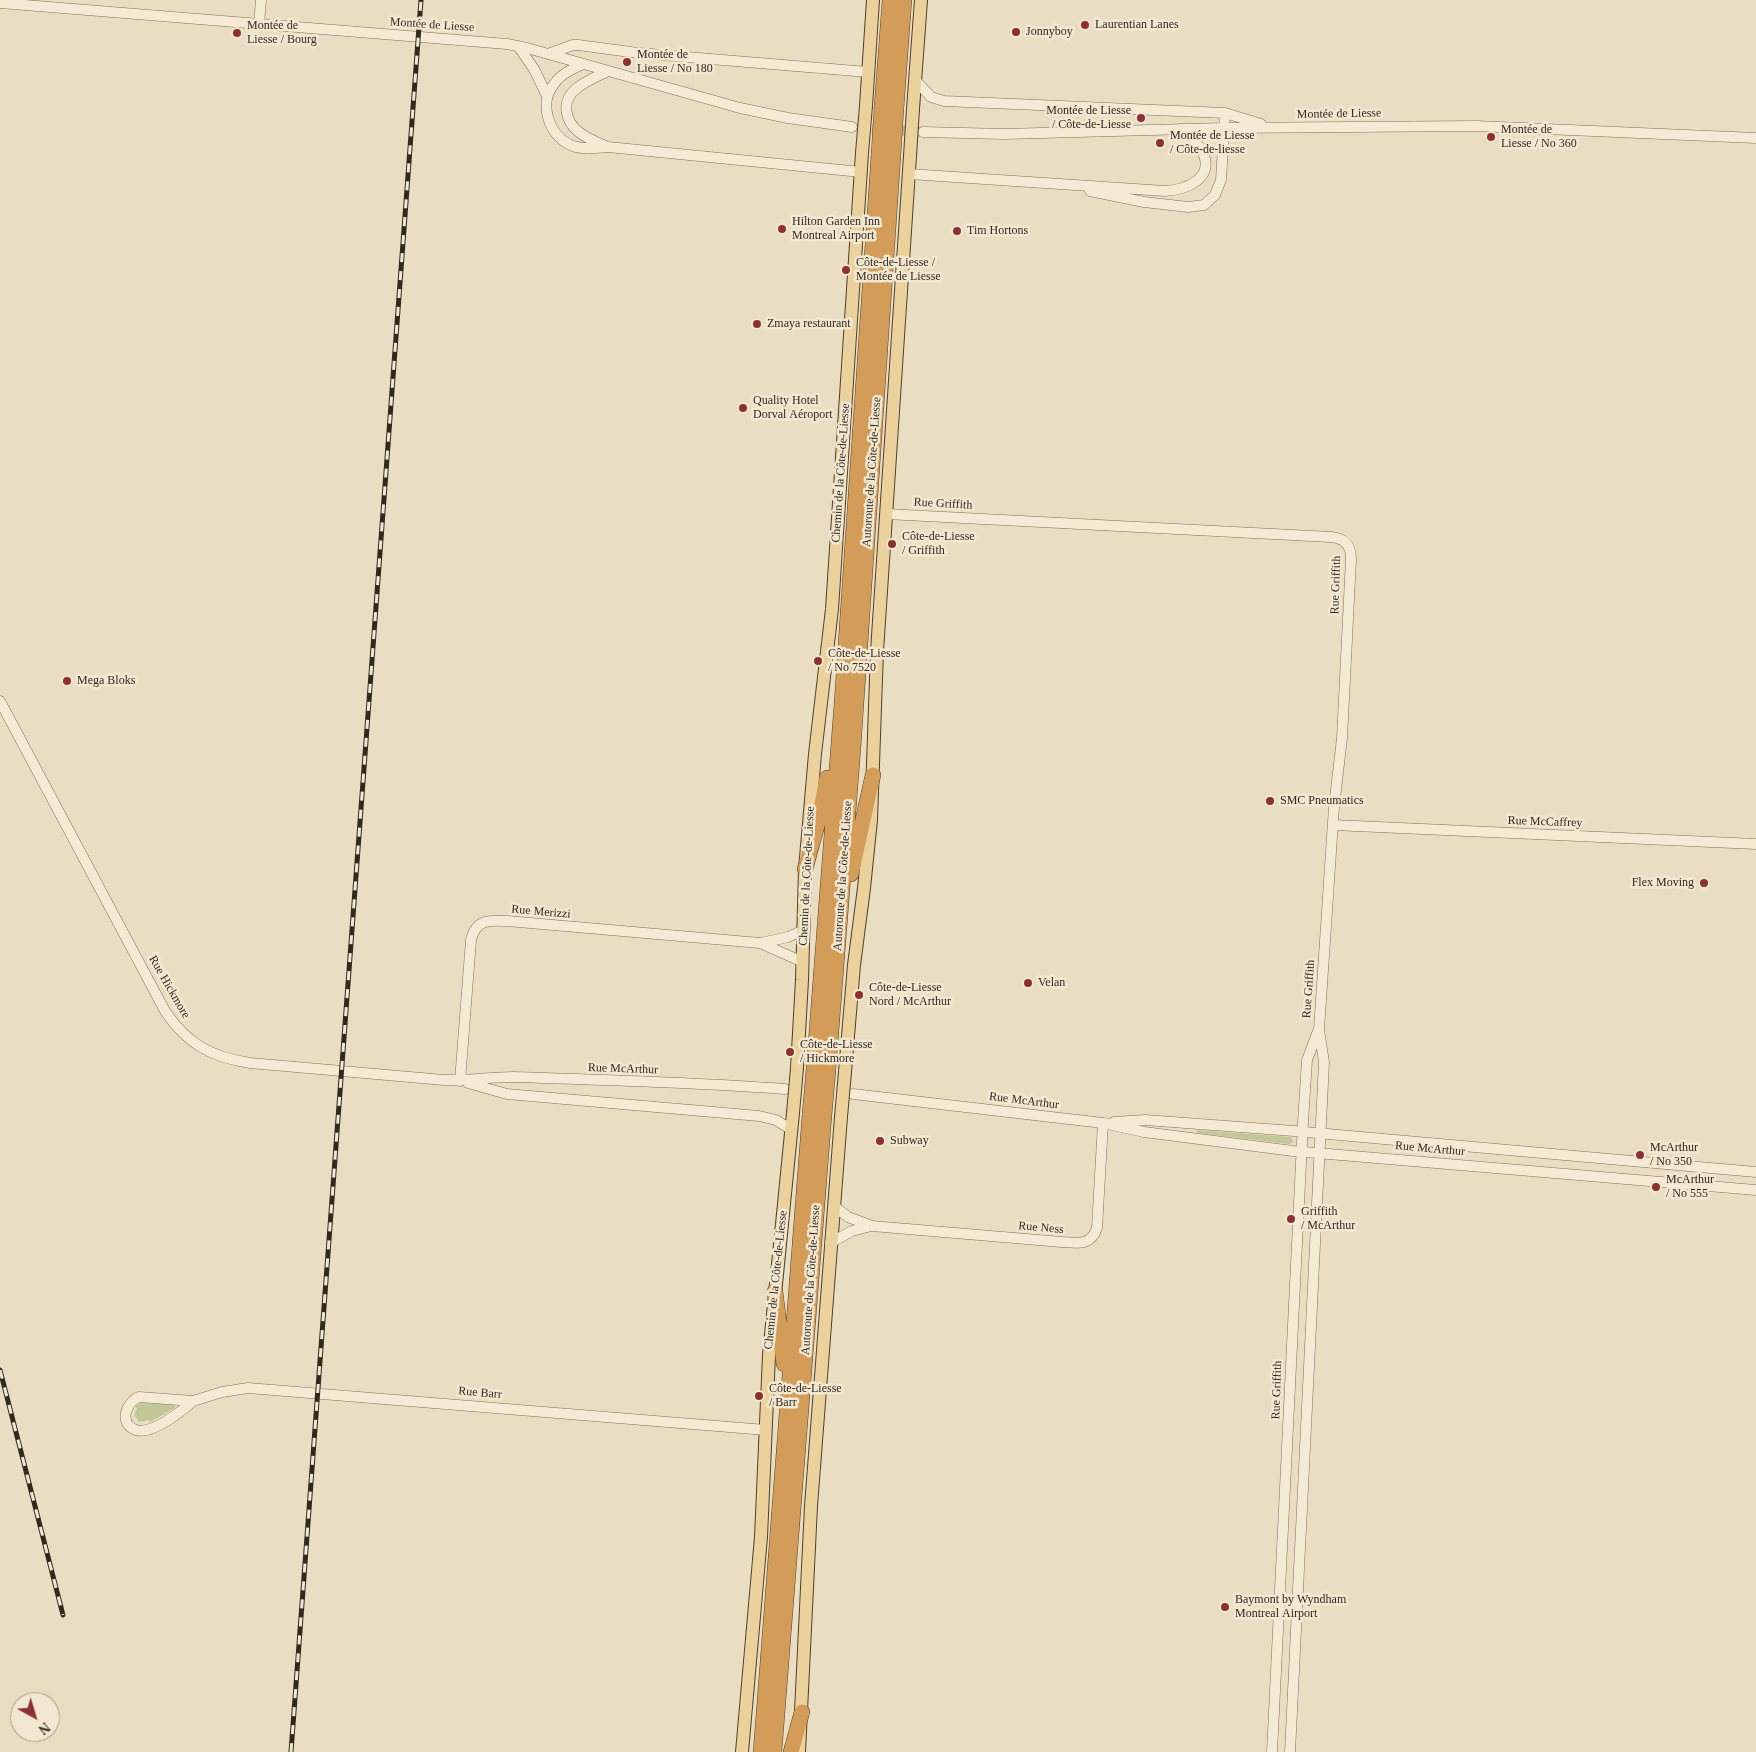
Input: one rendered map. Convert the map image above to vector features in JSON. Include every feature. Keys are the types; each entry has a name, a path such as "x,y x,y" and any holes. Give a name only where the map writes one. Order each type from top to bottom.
{"highway":[{"name":"Autoroute de la Côte-de-Liesse","path":"821,1070 838,939 853,748 889,108 890,0"},
{"name":"Autoroute de la Côte-de-Liesse","path":"889,108 904,0"},
{"name":"Autoroute de la Côte-de-Liesse","path":"761,1752 788,1397 821,1070 842,703 886,154"},
{"path":"805,869 820,815 842,703"},
{"path":"838,939 873,775"},
{"name":"Autoroute de la Côte-de-Liesse","path":"774,1752 817,1115"},
{"path":"775,1290 788,1397"},
{"path":"791,1752 802,1712"}],"main road":[{"name":"Chemin de la Côte-de-Liesse","path":"742,1752 760,1537 769,1355 797,1068 803,962 805,869 815,754 832,610 873,0"},
{"path":"799,1752 811,1498 830,1243 854,965 869,846 877,651 921,0"}],"street":[{"path":"260,24 261,0"},
{"name":"Montée de Liesse","path":"0,3 498,42 765,114 852,127"},
{"path":"548,54 573,45 638,53 868,72"},
{"path":"518,46 534,69 547,96"},
{"path":"583,64 557,80 547,96 546,109 553,128 562,139 573,146 581,148 608,147 861,172"},
{"path":"608,71 573,91 568,98 566,110 569,121 577,131 608,147"},
{"path":"916,81 931,97 944,102 1225,113 1272,127"},
{"path":"1061,184 1144,202 1188,207 1201,206 1213,197 1219,186 1225,113"},
{"name":"Montée de Liesse","path":"923,132 1004,134 1272,127 1476,126 1756,138"},
{"path":"909,174 1165,191 1178,190 1190,186 1197,180 1202,173 1205,157 1199,146 1181,129"},
{"name":"Rue Griffith","path":"886,514 1331,537 1343,540 1350,548 1342,729 1333,826 1319,1030 1324,1062 1290,1752"},
{"name":"Rue Hickmore","path":"0,701 165,1011 174,1024 191,1041 210,1053 243,1062 460,1081"},
{"name":"Rue McCaffrey","path":"1333,826 1756,844"},
{"name":"Rue Merizzi","path":"460,1081 471,940 474,930 481,923 507,921 760,943 788,938 804,930"},
{"name":"Rue Merizzi","path":"760,943 803,962"},
{"name":"Rue Griffith","path":"1272,1752 1302,1132 1307,1060 1319,1030"},
{"name":"Rue McArthur","path":"460,1081 510,1077 785,1089"},
{"path":"460,1081 507,1094 760,1116 776,1120 792,1130"},
{"name":"Rue McArthur","path":"852,1094 1102,1123 1144,1132 1301,1151 1756,1190"},
{"name":"Rue McArthur","path":"1102,1123 1144,1120 1756,1172"},
{"name":"Rue Ness","path":"834,1206 848,1217 872,1226 1062,1242 1086,1242 1094,1237 1097,1228 1102,1123"},
{"name":"Rue Ness","path":"830,1243 847,1233 872,1226"},
{"name":"Rue Barr","path":"193,1401 180,1413 145,1430 136,1430 127,1421 127,1408 132,1401 139,1397 193,1401 230,1390 257,1388 766,1430"},
{"path":"1278,1639 1295,1639"},
{"path":"1275,1712 1291,1714"}],"green space":[{"path":"1197,1130 1290,1137 1293,1142 1290,1144 1197,1133"},
{"path":"141,1403 174,1405 175,1408 150,1422 149,1420 139,1422 134,1415 137,1408 135,1406"}],"tunnel":[{"path":"857,127 923,132"}],"railway":[{"path":"291,1752 421,0"},
{"path":"0,1370 63,1615"}],"place":[{"name":"Laurentian Lanes","path":"1085,25"},
{"name":"Jonnyboy","path":"1016,32"},
{"name":"Montée de Liesse / Bourg","path":"237,33"},
{"name":"Montée de Liesse / No 180","path":"627,62"},
{"name":"Montée de Liesse / Côte-de-Liesse","path":"1141,118"},
{"name":"Montée de Liesse / No 360","path":"1491,137"},
{"name":"Montée de Liesse / Côte-de-liesse","path":"1160,143"},
{"name":"Hilton Garden Inn Montreal Airport","path":"782,229"},
{"name":"Tim Hortons","path":"957,231"},
{"name":"Côte-de-Liesse / Montée de Liesse","path":"846,270"},
{"name":"Zmaya restaurant","path":"757,324"},
{"name":"Quality Hotel Dorval Aéroport","path":"743,408"},
{"name":"Côte-de-Liesse / Griffith","path":"892,544"},
{"name":"Côte-de-Liesse / No 7520","path":"818,661"},
{"name":"Mega Bloks","path":"67,681"},
{"name":"SMC Pneumatics","path":"1270,801"},
{"name":"Flex Moving","path":"1704,883"},
{"name":"Velan","path":"1028,983"},
{"name":"Côte-de-Liesse Nord / McArthur","path":"859,995"},
{"name":"Côte-de-Liesse / Hickmore","path":"790,1052"},
{"name":"Subway","path":"880,1141"},
{"name":"McArthur / No 350","path":"1640,1155"},
{"name":"McArthur / No 555","path":"1656,1187"},
{"name":"Griffith / McArthur","path":"1291,1219"},
{"name":"Côte-de-Liesse / Barr","path":"759,1396"},
{"name":"Baymont by Wyndham Montreal Airport","path":"1225,1607"}]}
